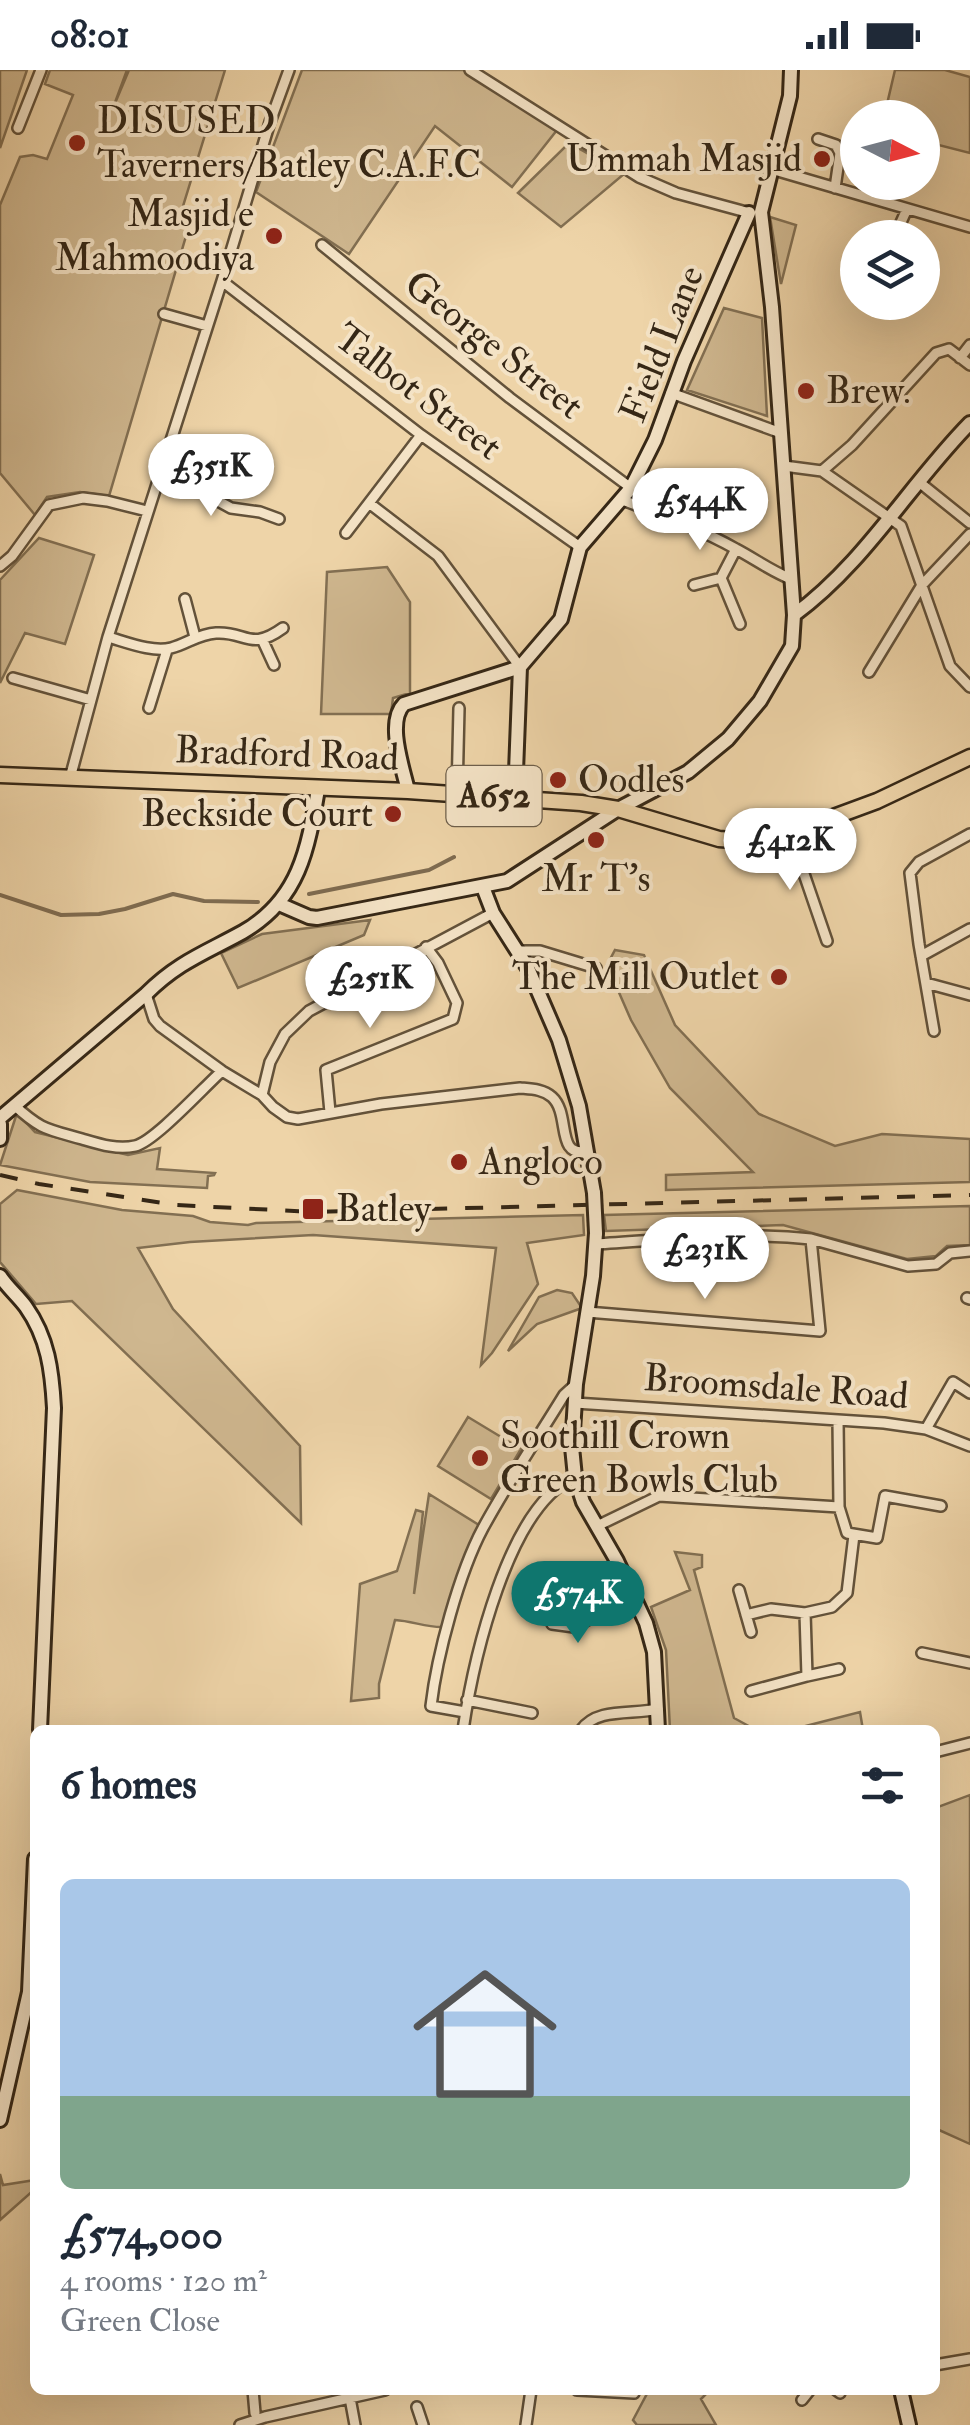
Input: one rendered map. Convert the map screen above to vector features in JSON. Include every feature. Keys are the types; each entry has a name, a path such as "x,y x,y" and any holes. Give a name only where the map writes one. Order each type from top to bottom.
{"main road":[{"path":"279,904 317,918 506,881 618,809 688,772 728,740 760,701 792,646 794,615 772,307 755,212 772,169 790,96 791,70"},
{"name":"Field Lane","path":"520,667 562,619 580,546 631,488 755,212"},
{"path":"794,615 823,594 970,423"},
{"path":"408,791 396,734 398,710 404,704 520,667 515,798"},
{"name":"Bradford Road","path":"0,775 581,802 719,839 774,839 877,801 970,756"},
{"path":"0,1139 0,1121 14,1105 165,975 252,926 279,904 306,855 318,788"},
{"path":"483,886 560,1040 579,1106 594,1193 596,1239 576,1384 572,1447 575,1477 583,1502 646,1623 654,1652 658,1725"},
{"path":"0,1276 40,1330 52,1368 54,1408 40,1725"},
{"path":"0,2120 29,1992 30,1970"},
{"path":"902,2395 908,2425"}],"street":[{"path":"18,128 41,70"},
{"path":"70,778 158,475 289,70"},
{"path":"470,70 639,177 676,193 755,212"},
{"path":"818,139 836,145 840,153 835,188"},
{"path":"772,169 970,227"},
{"path":"902,220 907,208"},
{"name":"George Street","path":"322,245 510,398 631,488"},
{"name":"Talbot Street","path":"222,281 421,435 580,546"},
{"path":"164,314 207,326"},
{"path":"960,358 970,345"},
{"path":"822,471 852,445 936,353 949,349 970,365"},
{"path":"672,393 781,433"},
{"path":"346,532 421,435"},
{"path":"784,466 822,471 901,526 950,666 970,688"},
{"path":"158,475 231,508 278,518"},
{"path":"919,482 970,523"},
{"path":"0,566 12,556 49,505 83,498 147,511"},
{"path":"620,498 736,549 791,580"},
{"path":"369,503 438,556 520,667"},
{"path":"868,672 922,585 970,534"},
{"path":"694,585 721,578 736,549"},
{"path":"721,578 740,624"},
{"path":"185,599 195,637"},
{"path":"108,638 167,650 195,637 223,632 248,640 262,639 284,628"},
{"path":"262,639 274,665"},
{"path":"149,708 167,650"},
{"path":"13,678 91,700"},
{"path":"457,794 459,708"},
{"path":"790,833 826,941"},
{"path":"934,1031 910,873 919,862 970,834"},
{"path":"262,1095 270,1062 284,1034 309,1010 493,912"},
{"path":"921,956 970,929"},
{"path":"330,1112 326,1070 452,1019 456,1003 438,963 426,948"},
{"path":"518,951 540,952 596,968"},
{"path":"926,983 970,996"},
{"path":"146,994 160,1026 288,1116 298,1119 381,1104 537,1089 552,1096 558,1106 572,1151 587,1152"},
{"path":"14,1105 47,1130 118,1148 132,1147 145,1143 222,1071"},
{"path":"587,1312 820,1331 811,1238"},
{"path":"596,1239 811,1238 908,1266 936,1264 950,1253 970,1251"},
{"path":"926,1429 952,1382 970,1393"},
{"path":"465,1712 430,1706 452,1613 470,1558 504,1492 564,1395 576,1384"},
{"name":"Broomsdale Road","path":"575,1403 884,1423 926,1429 970,1446"},
{"path":"838,1420 839,1507 847,1533 877,1538 885,1496 941,1506"},
{"path":"464,1725 494,1597 513,1549 531,1516 558,1486 575,1477"},
{"path":"597,1526 658,1496 839,1507"},
{"path":"746,1615 772,1609 805,1613 832,1607 847,1593 854,1535"},
{"path":"739,1590 751,1632"},
{"path":"548,1604 552,1624 574,1627 635,1596"},
{"path":"805,1613 808,1676"},
{"path":"922,1653 970,1663"},
{"path":"751,1691 838,1668"},
{"path":"467,1700 532,1713"},
{"path":"585,1725 607,1714 658,1708"},
{"path":"940,1751 970,1742"},
{"path":"940,2364 970,2358"},
{"path":"254,2395 256,2413"},
{"path":"240,2425 363,2395"},
{"path":"526,2425 529,2395"},
{"path":"802,2400 806,2395"},
{"path":"350,2398 354,2425"},
{"path":"417,2407 423,2425"}],"shaded area":[{"path":"0,70 27,70 0,148"},
{"path":"50,70 127,70 113,108 129,70 225,70 180,216 189,226 109,496 80,492 47,497 35,515 0,473 0,205 20,157 47,159 73,95 45,84"},
{"path":"302,70 464,70 557,130 512,187 435,126 349,254 256,192"},
{"path":"895,70 945,70 970,77 970,153 940,145 940,100 888,100"},
{"path":"569,143 624,174 561,227 518,193"},
{"path":"770,217 796,225 781,284"},
{"path":"724,308 762,318 767,416 687,390"},
{"path":"39,538 94,555 65,644 25,633 0,683 0,580"},
{"path":"387,567 410,602 410,693 393,698 391,714 321,714 327,572"},
{"path":"370,920 364,935 238,988 221,953 262,934"},
{"path":"615,950 644,955 675,1025 759,1114 835,1146 882,1134 970,1139 970,1182 666,1190 666,1175 753,1172 670,1088 631,1020 607,965"},
{"path":"17,1113 35,1132 128,1155 160,1148 157,1169 215,1173 208,1176 207,1188 90,1182 0,1165"},
{"path":"17,1190 122,1210 248,1225 583,1215 584,1235 527,1243 538,1284 481,1365 496,1248 313,1235 138,1248 173,1309 300,1446 301,1523 72,1301 36,1304 0,1262 0,1204"},
{"path":"970,1206 970,1245 947,1246 936,1256 907,1259 783,1225 606,1231 604,1215"},
{"path":"557,1290 572,1293 582,1308 537,1324 508,1351 539,1297"},
{"name":"Soothill Crown Green Bowls Club","path":"468,1417 521,1449 491,1499 438,1466"},
{"path":"429,1494 479,1525 444,1627 395,1620 379,1698 351,1701 360,1584 397,1571 416,1510 423,1512 414,1594"},
{"path":"675,1552 702,1555 702,1567 694,1570 734,1718 747,1725 670,1725 666,1650 651,1607 690,1590"},
{"path":"860,1712 862,1725 809,1725"},
{"path":"970,1795 970,2144 940,2130 940,1806"},
{"path":"0,2174 3,2185 30,2181 30,2193 0,2220"},
{"path":"646,2395 705,2395 701,2399 716,2425 637,2425 633,2420"}],"waterway":[{"path":"309,894 429,870 454,857"},
{"path":"0,895 61,915 99,914 173,894 204,901 258,902"}],"railway":[{"path":"0,1175 176,1205 315,1212 970,1195"}],"place":[{"name":"DISUSED Taverners/Batley C.A.F.C","path":"77,143"},
{"name":"Ummah Masjid","path":"822,159"},
{"name":"Masjid e Mahmoodiya","path":"274,236"},
{"name":"Brew.","path":"806,391"},
{"name":"Oodles","path":"558,780"},
{"name":"Beckside Court","path":"393,814"},
{"name":"Mr T's","path":"596,840"},
{"name":"The Mill Outlet","path":"779,977"},
{"name":"Angloco","path":"459,1162"},
{"name":"Batley","path":"313,1209"},
{"name":"Soothill Crown Green Bowls Club","path":"480,1458"}]}
